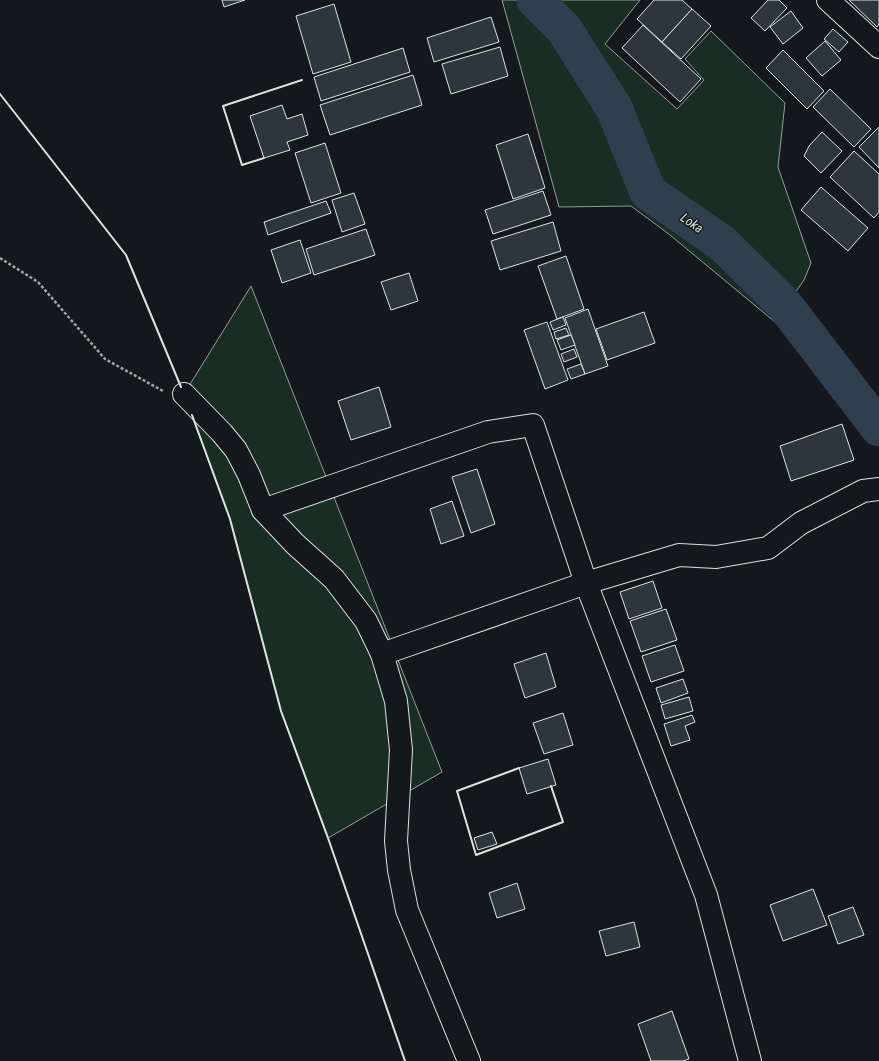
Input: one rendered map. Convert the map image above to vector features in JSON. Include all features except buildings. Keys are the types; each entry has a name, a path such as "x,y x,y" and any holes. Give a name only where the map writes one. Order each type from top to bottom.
{"street":[{"path":"828,0 879,47"},
{"path":"184,394 222,432 236,450 249,475 263,510 295,544 334,579 366,622 382,654 396,701 401,750 396,841 398,870 407,910 469,1061"},
{"path":"263,510 488,432 533,425 586,583 706,895 750,1061"},
{"path":"382,654 586,583 679,555 716,556 768,548 801,523 863,491 879,488"}],"path":[{"path":"0,258 38,282 105,359 174,396 184,394"}],"green space":[{"path":"502,0 640,0 605,44 677,109 704,80 685,59 711,31 785,103 778,167 811,263 804,280 775,322 670,235 631,206 559,207"},
{"path":"251,286 442,772 328,838 281,711 230,519 184,394"}],"waterway":[{"name":"Loka","path":"535,0 564,29 614,108 648,192 722,243 783,303 879,428"}],"wall":[{"path":"264,158 242,165 223,106 302,80"},
{"path":"0,94 126,255 181,387"},
{"path":"192,415 230,519 281,711 328,838 405,1061"},
{"path":"519,768 457,791 476,855 563,822 551,786"}]}
